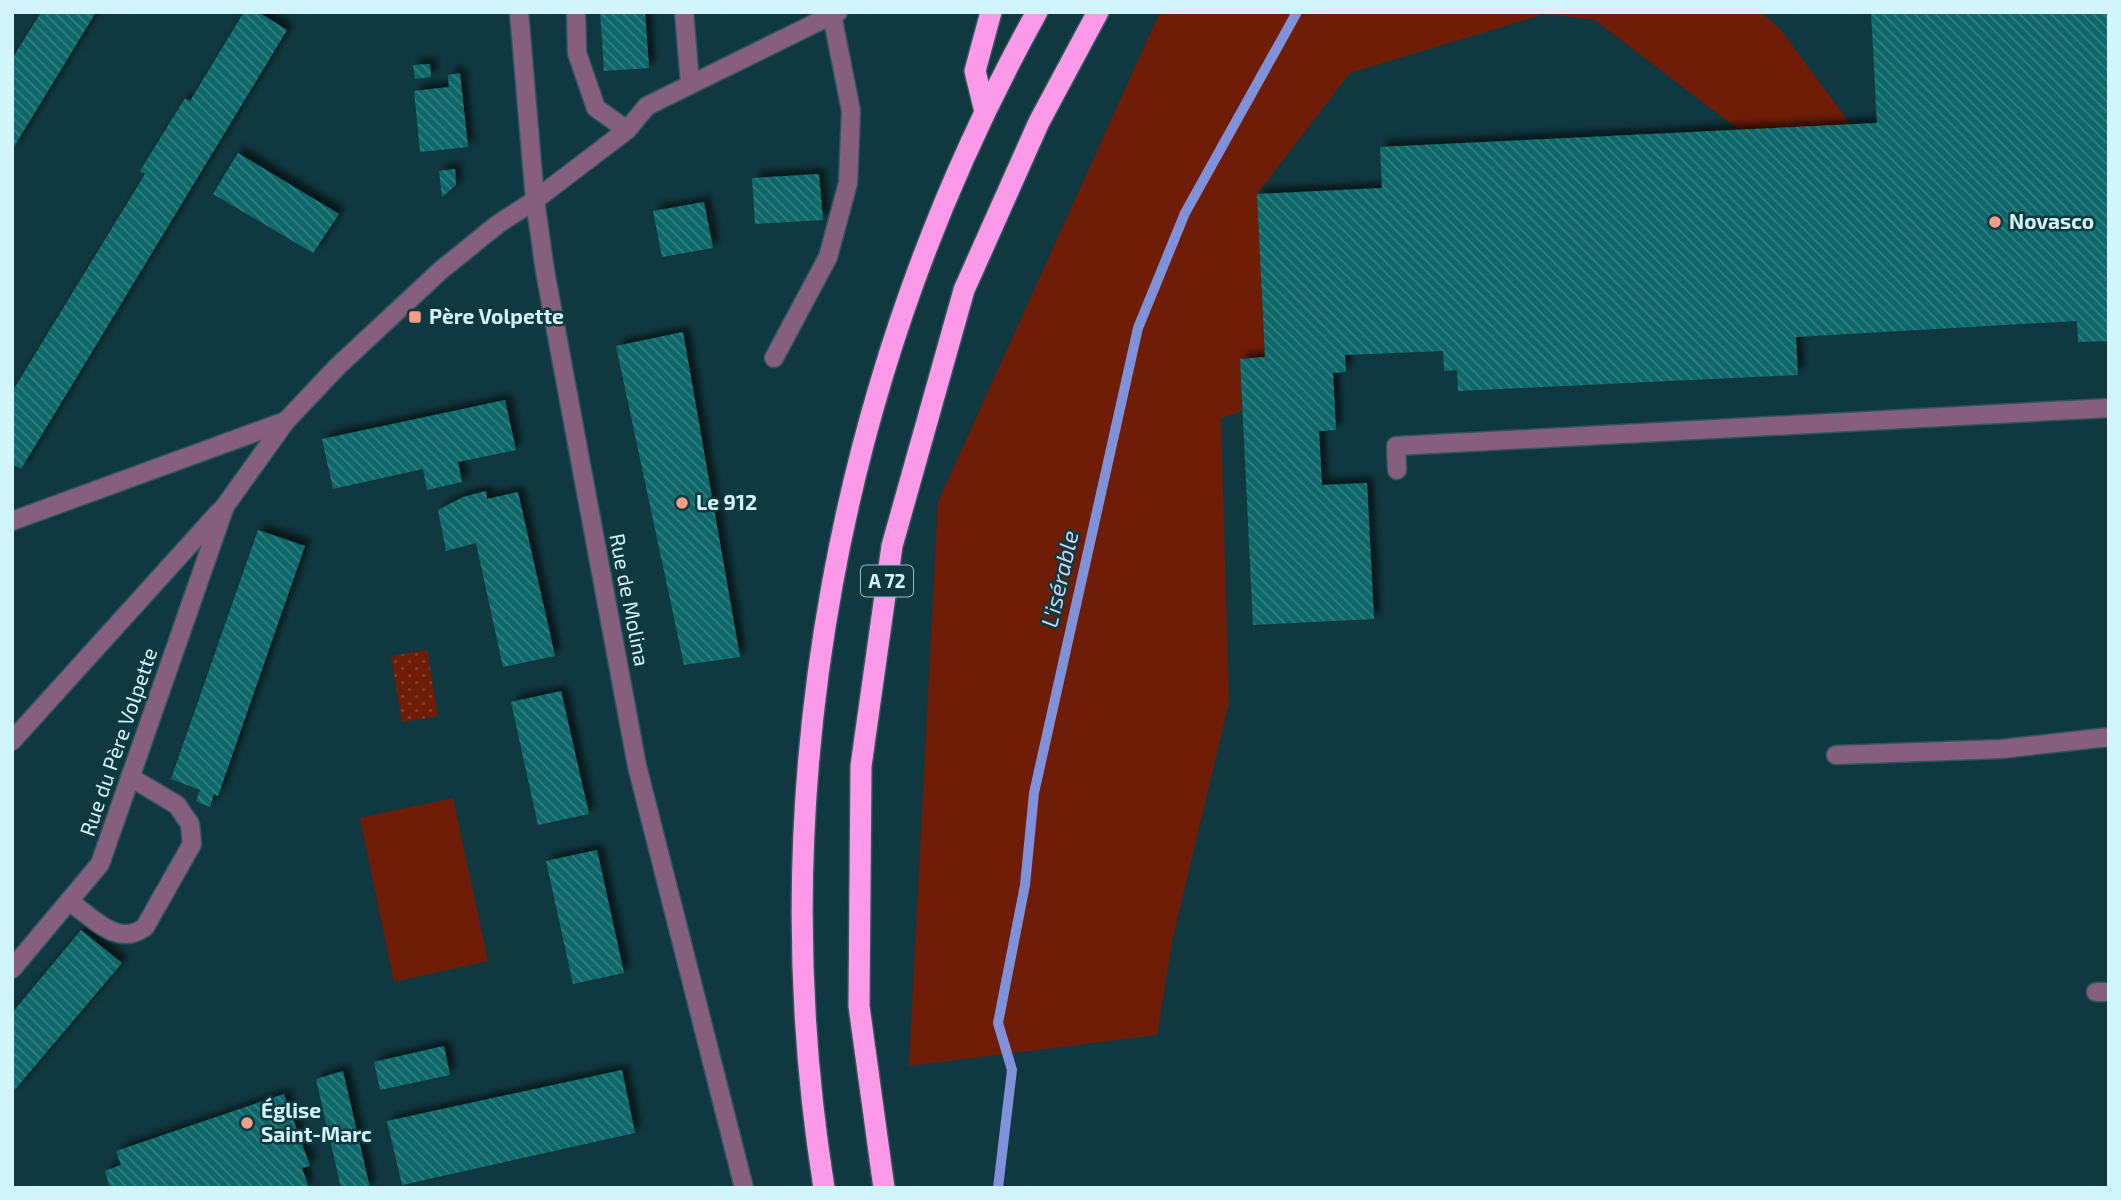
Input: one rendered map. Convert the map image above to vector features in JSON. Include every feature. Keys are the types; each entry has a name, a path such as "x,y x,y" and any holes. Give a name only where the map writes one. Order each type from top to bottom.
{"highway":[{"path":"985,112 975,71 991,12"},
{"name":"A 72","path":"824,1188 809,1050 803,957 802,857 810,750 823,637 862,447 886,360 938,218 985,112 1037,12"},
{"name":"A 72","path":"884,1188 859,1006 861,766 892,546 964,290 1039,122 1098,12"}],"street":[{"name":"Rue de Molina","path":"519,12 535,200 547,285 637,766 744,1188"},
{"path":"576,12 577,53 596,108 627,130"},
{"path":"684,12 690,83"},
{"name":"Rue du Père Volpette","path":"12,741 225,506 286,421 337,367 440,271 498,224 535,200 627,130 647,106 835,14"},
{"path":"774,358 828,257 848,183 850,111 835,14"},
{"path":"1398,470 1396,446 2109,408"},
{"path":"12,521 286,421"},
{"name":"Rue du Père Volpette","path":"12,968 100,864 225,506"},
{"path":"1836,755 2001,749 2109,737"},
{"path":"69,901 120,936 134,936 145,927 192,844 190,824 177,805 130,777"}],"shaded area":[{"path":"1160,12 1761,12 1781,30 1851,125 1739,130 1595,20 1545,14 1350,73 1257,194 1265,357 1240,359 1242,411 1221,418 1229,703 1173,937 1157,1035 909,1066 938,502"},
{"path":"427,650 438,716 402,722 391,656"},
{"path":"453,798 488,961 394,982 360,818"}],"building":[{"path":"41,12 96,12 12,150 12,59"},
{"path":"244,12 258,12 287,30 21,469 12,464 12,392 145,174 140,171 185,98 190,101"},
{"path":"600,12 645,12 649,68 604,71"},
{"path":"1871,12 2109,12 2109,341 2078,342 2077,321 1796,337 1798,375 1458,391 1457,370 1444,371 1443,351 1345,355 1346,372 1333,373 1336,430 1319,431 1322,485 1367,483 1374,619 1253,625 1240,359 1265,357 1257,194 1382,188 1380,147 1877,123"},
{"path":"430,64 431,77 415,79 413,65"},
{"path":"460,73 468,147 420,152 414,91 449,87 448,75"},
{"path":"238,153 339,214 313,253 213,194"},
{"path":"455,169 456,185 442,197 439,171"},
{"path":"819,174 823,220 755,224 752,178"},
{"path":"704,202 713,248 662,257 653,211"},
{"name":"Le 912","path":"683,332 740,657 684,665 616,346"},
{"path":"505,400 516,450 458,462 462,482 427,490 423,469 333,489 322,439"},
{"path":"486,491 487,499 518,492 555,656 503,667 476,543 446,551 438,510 463,497"},
{"path":"258,530 305,546 218,796 214,794 210,807 196,801 200,790 171,779"},
{"path":"561,691 589,814 538,825 511,702"},
{"path":"597,850 624,973 573,984 546,861"},
{"path":"81,930 122,963 12,1093 12,1013"},
{"path":"444,1046 450,1075 380,1090 374,1062"},
{"path":"622,1070 635,1133 402,1185 387,1121"},
{"path":"343,1071 370,1188 341,1188 316,1079"},
{"name":"Église Saint-Marc","path":"284,1094 310,1166 302,1168 309,1188 110,1188 105,1171 121,1165 116,1151"}],"waterway":[{"name":"L'isérable","path":"998,1188 1012,1070 998,1023 1025,885 1034,793 1138,328 1185,213 1297,12"}],"place":[{"name":"Novasco","path":"1995,222"},
{"name":"Père Volpette","path":"415,317"},
{"name":"Le 912","path":"682,503"},
{"name":"Église Saint-Marc","path":"247,1123"}]}
